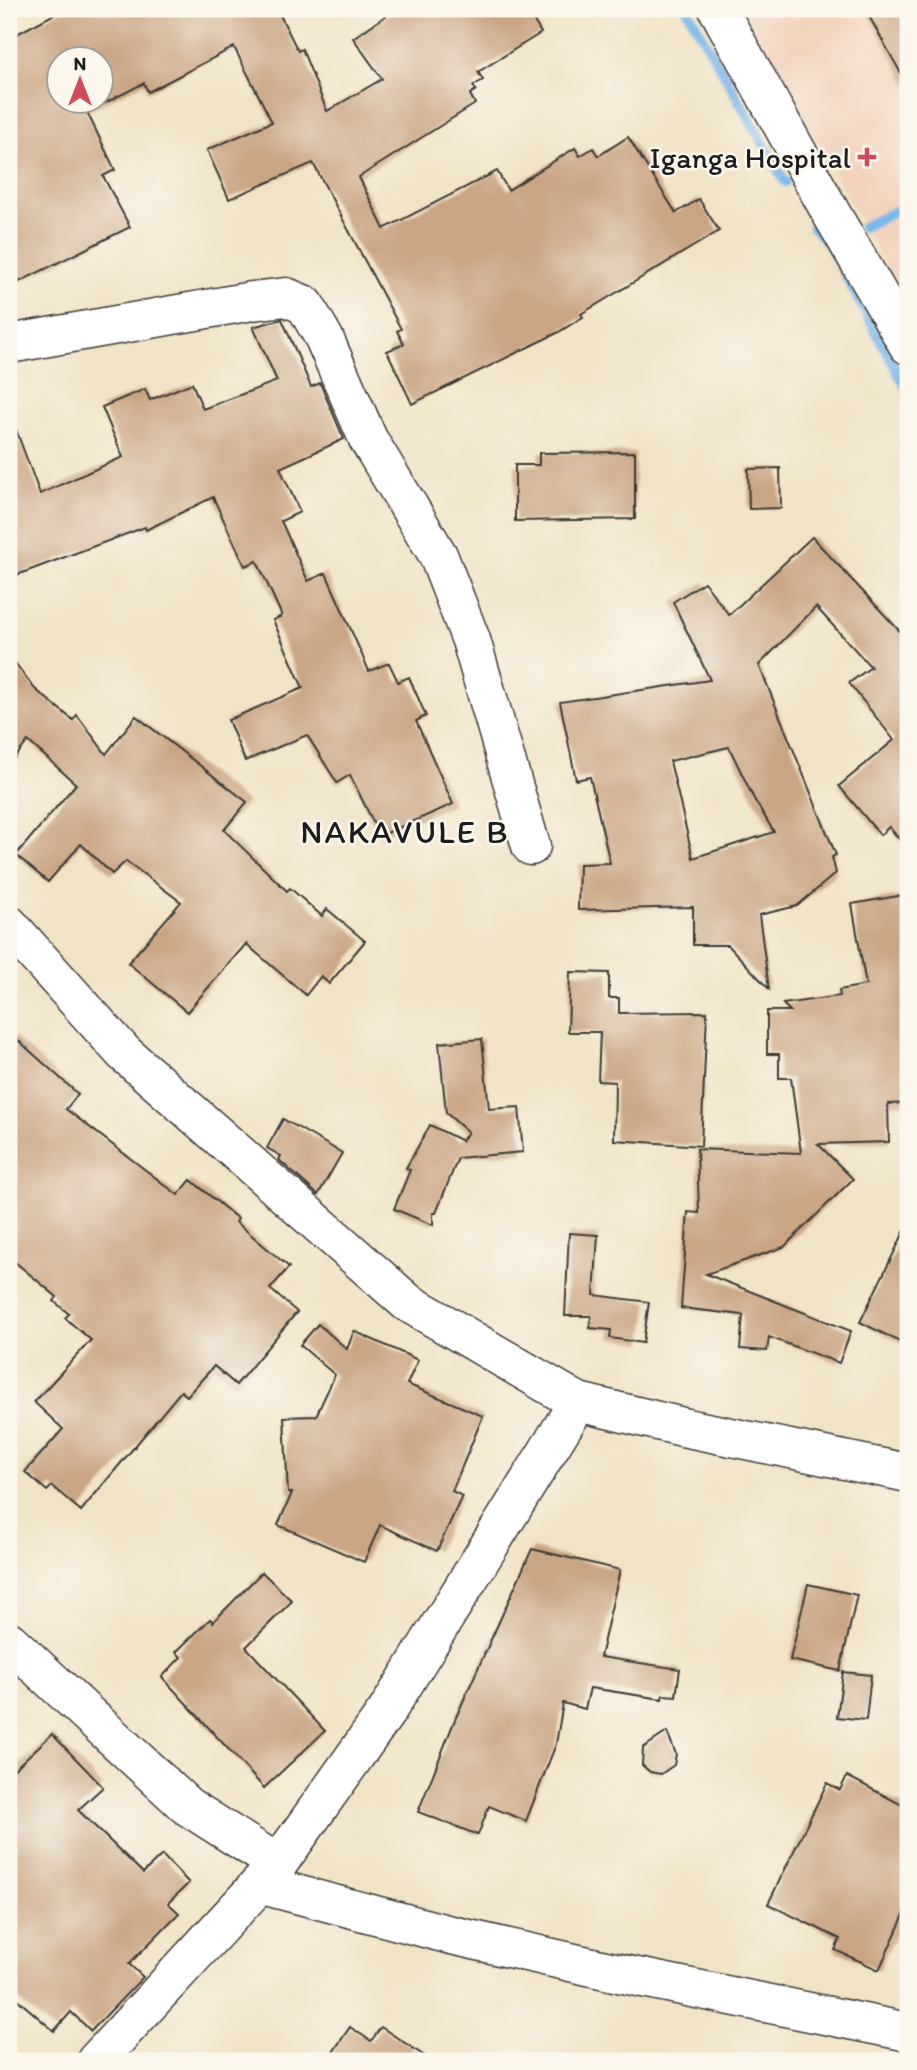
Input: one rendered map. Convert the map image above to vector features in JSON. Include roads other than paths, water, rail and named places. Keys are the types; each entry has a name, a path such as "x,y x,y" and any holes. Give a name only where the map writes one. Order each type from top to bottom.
{"street":[{"path":"718,9 908,345"},
{"path":"9,344 252,300 286,297 305,305 324,338 368,439 438,555 471,640 531,846"},
{"path":"9,925 124,1053 407,1302 578,1402 687,1428 908,1473"},
{"path":"96,2061 270,1875 387,1711 578,1402"},
{"path":"9,1641 187,1806 270,1875 447,1934 636,1977 908,2032"}],"waterway":[{"path":"687,9 785,182"},
{"path":"863,227 908,205"},
{"path":"813,227 829,245 908,391"}],"place":[{"name":"Iganga Hospital","path":"867,157"}],"district":[{"name":"NAKAVULE B","path":"405,831"}]}
